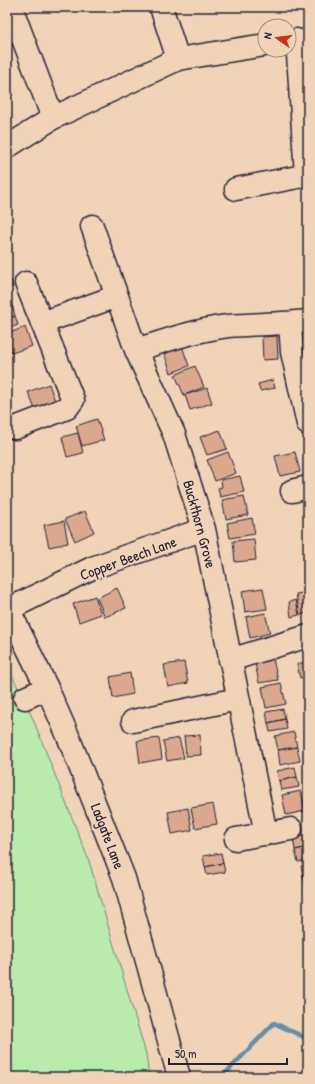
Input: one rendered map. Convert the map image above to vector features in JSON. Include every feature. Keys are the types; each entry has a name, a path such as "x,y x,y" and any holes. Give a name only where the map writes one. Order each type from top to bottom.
{"street":[{"path":"11,7 53,118"},
{"path":"161,7 178,59"},
{"path":"236,189 307,175 298,40"},
{"path":"7,147 53,118 178,59 257,46"},
{"name":"Buckthorn Grove","path":"92,226 136,350 174,434 204,529 266,834"},
{"path":"15,428 67,408 73,400 26,283"},
{"path":"42,323 117,296"},
{"path":"136,350 180,335 227,326 299,322 292,352 308,424"},
{"name":"Copper Beech Lane","path":"8,608 92,568 204,529"},
{"name":"Ladgate Lane","path":"8,608 47,688 68,736 124,878 179,1077"},
{"path":"230,660 308,636"},
{"path":"25,698 47,688"},
{"path":"133,721 238,699"},
{"path":"236,840 292,829"}],"green space":[{"path":"7,665 33,719 89,861 146,1054 149,1077 7,1077"}],"building":[{"path":"10,277 13,287 9,288 11,292 7,294 7,278"},
{"path":"7,298 9,298 13,308 7,310"},
{"path":"13,308 15,316 7,319 7,310"},
{"path":"15,316 18,325 7,329 7,319"},
{"path":"25,327 32,346 12,353 7,334"},
{"path":"307,333 308,356 305,356"},
{"path":"277,336 278,359 263,360 262,337"},
{"path":"182,346 189,366 171,373 164,353"},
{"path":"195,366 204,387 184,395 175,375"},
{"path":"273,380 275,388 260,391 258,384"},
{"path":"49,384 55,401 35,409 28,392"},
{"path":"207,388 212,403 190,410 185,395"},
{"path":"97,419 104,440 82,446 76,426"},
{"path":"220,430 227,449 207,455 200,437"},
{"path":"78,433 83,453 67,457 62,437"},
{"path":"228,452 236,473 215,481 207,460"},
{"path":"295,452 300,472 280,476 275,456"},
{"path":"240,476 244,492 220,497 218,488 222,487 221,480"},
{"path":"244,496 248,515 226,519 222,500"},
{"path":"85,511 94,532 75,541 65,519"},
{"path":"252,518 255,534 230,538 227,523"},
{"path":"64,521 68,543 49,547 44,525"},
{"path":"254,539 256,560 235,562 233,541"},
{"path":"117,588 126,608 105,617 97,598"},
{"path":"263,588 267,609 245,612 242,591"},
{"path":"308,592 308,613 300,615 296,594"},
{"path":"95,596 101,614 79,622 73,604"},
{"path":"296,600 299,615 291,617 289,602"},
{"path":"265,613 270,633 250,638 246,617"},
{"path":"273,659 278,680 259,683 255,663"},
{"path":"184,662 188,683 168,687 164,665"},
{"path":"306,662 308,676 300,678 297,664"},
{"path":"130,673 133,694 113,698 110,677"},
{"path":"281,683 286,704 266,708 262,687"},
{"path":"283,709 285,719 268,723 266,712"},
{"path":"285,719 287,729 270,732 268,723"},
{"path":"294,732 297,747 278,750 275,736"},
{"path":"200,735 201,755 186,756 184,736"},
{"path":"159,738 162,759 140,763 137,741"},
{"path":"179,738 184,758 167,761 163,741"},
{"path":"297,747 300,761 280,765 278,750"},
{"path":"295,767 297,777 279,781 277,771"},
{"path":"297,777 299,787 281,790 279,781"},
{"path":"301,791 305,811 286,815 282,795"},
{"path":"213,804 217,824 195,828 191,808"},
{"path":"188,808 192,830 172,834 168,812"},
{"path":"308,835 308,847 295,850 293,838"},
{"path":"308,847 308,860 298,862 295,850"},
{"path":"221,853 223,863 205,867 203,856"},
{"path":"223,863 225,872 207,875 205,867"},
{"path":"308,864 308,879 304,880 301,866"},
{"path":"308,879 308,894 307,894 304,880"}],"waterway":[{"path":"222,1077 274,1023 308,1039"}]}
